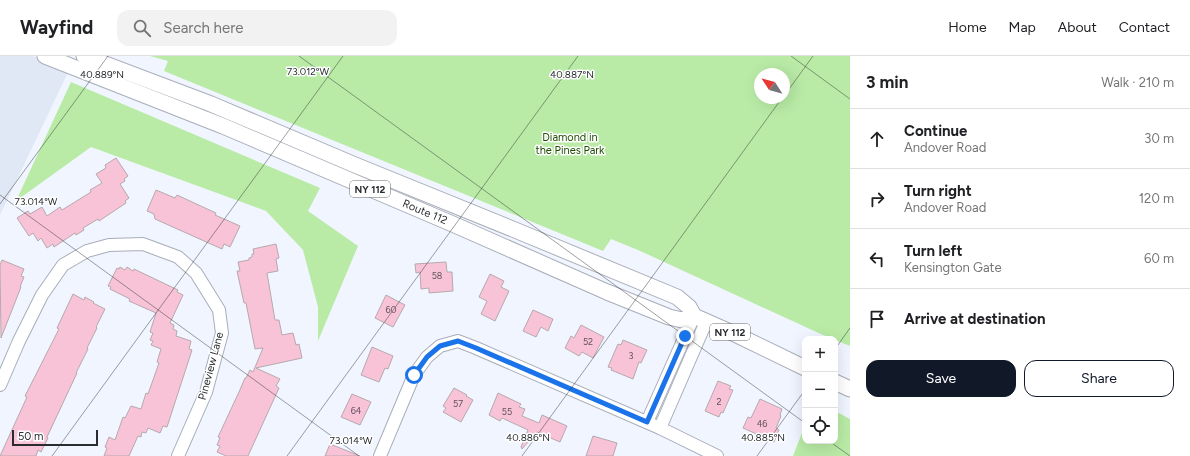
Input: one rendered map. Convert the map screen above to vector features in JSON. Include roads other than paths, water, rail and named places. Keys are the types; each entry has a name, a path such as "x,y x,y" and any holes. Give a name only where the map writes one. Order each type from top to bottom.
{"main road":[{"name":"Route 112","path":"45,56 223,126 607,292 669,317 682,320 700,319"},
{"name":"Route 112","path":"84,56 211,104 677,298 689,307 700,319 802,367"},
{"path":"838,383 850,389"}],"street":[{"name":"Pineview Lane","path":"0,385 19,341 42,295 64,265 87,251 108,245 143,244 178,257 196,273 219,310 222,333 206,392 178,456"},
{"path":"647,422 700,319"},
{"path":"660,428 700,319"},
{"path":"380,456 414,375 427,357 440,346 458,341 647,422 717,456"}],"park label":[{"name":"Diamond in the Pines Park","path":"570,143"}]}
